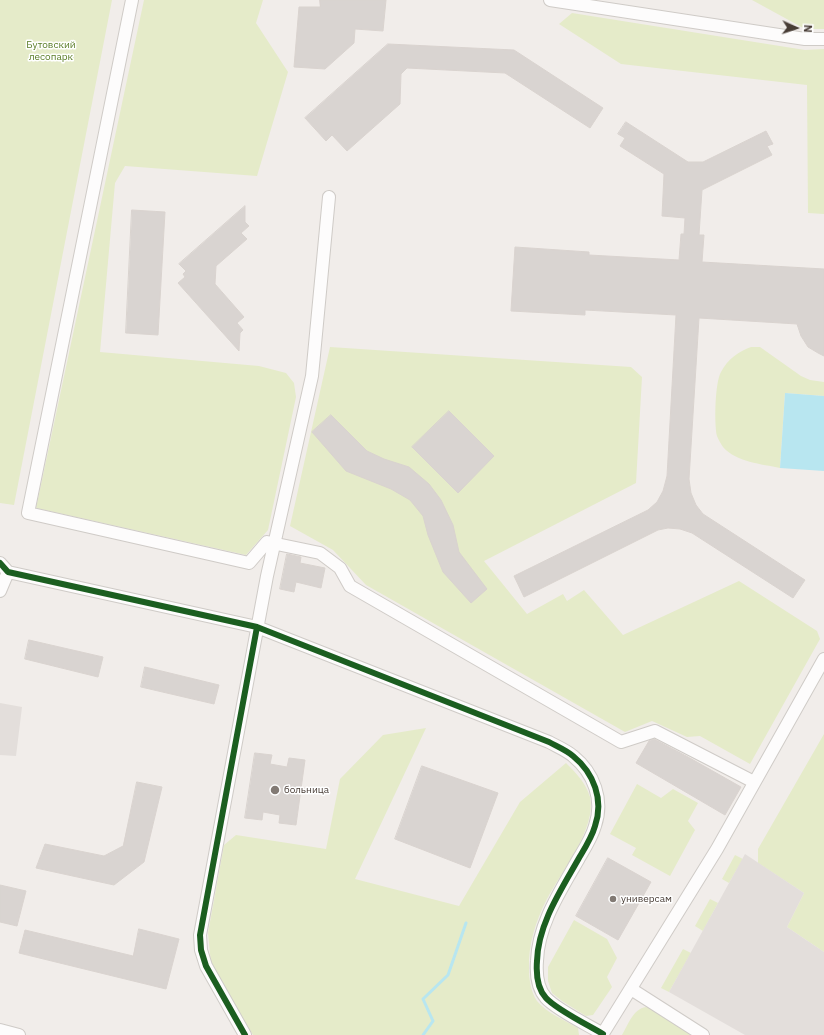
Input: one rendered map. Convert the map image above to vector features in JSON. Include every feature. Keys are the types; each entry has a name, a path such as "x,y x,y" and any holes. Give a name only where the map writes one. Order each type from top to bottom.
{"street":[{"path":"132,0 28,513 250,563 266,542 320,552 340,568 350,586 621,742 655,731 754,782"},
{"path":"550,0 805,39 824,39"},
{"path":"245,1035 206,966 201,950 200,935 257,627 312,376 329,197"},
{"path":"0,591 3,570 257,627 549,742 572,755 588,771 596,789 599,808 595,826 587,844 553,905 542,930 537,952 536,971 539,986 547,998 559,1008 602,1035 717,849 824,660"},
{"path":"631,988 702,1035"},
{"path":"0,1030 19,1035"}],"green space":[{"name":"Бутовский лесопарк","path":"0,0 112,0 14,505 0,503"},
{"path":"144,0 263,0 256,23 288,72 257,176 125,166 115,183 100,352 259,366 286,373 294,383 296,397 268,530 246,555 36,508"},
{"path":"752,0 824,0 824,29 805,29"},
{"path":"572,13 805,50 824,49 824,214 808,213 807,85 621,64 559,24"},
{"path":"330,347 631,367 642,377 636,483 484,561 527,614 563,594 567,601 584,590 623,635 739,581 817,631 820,639 750,764 700,736 687,737 652,721 625,732 366,585 333,550 290,526"},
{"path":"751,347 760,347 801,376 810,380 824,382 824,396 785,393 780,468 750,462 735,456 723,447 717,436 716,403 719,377 730,360 742,351"},
{"path":"426,728 355,879 459,906 520,802 566,763 577,774 586,787 590,797 591,809 583,836 539,915 531,942 529,973 532,990 537,1001 551,1013 578,1028 579,1035 253,1035 211,964 208,933 224,845 236,835 326,849 340,779 383,735"},
{"path":"824,734 824,952 787,927 804,893 758,863 758,849"},
{"path":"637,784 661,798 673,789 698,803 688,821 695,830 670,876 632,855 636,848 610,834"},
{"path":"735,855 743,859 729,883 722,879"},
{"path":"710,899 718,903 703,931 695,926"},
{"path":"574,920 607,939 617,958 607,977 612,987 593,1015 586,1016 562,1001 552,993 548,981 548,967"},
{"path":"683,949 691,953 669,992 661,988"},
{"path":"646,1007 652,1009 693,1035 622,1035 634,1014 641,1008"}],"shaded area":[{"path":"0,703 22,707 16,756 0,755"},
{"path":"745,854 804,893 787,927 824,952 824,1035 745,1035 669,992"}],"water":[{"path":"785,393 824,396 824,471 780,468"}],"building":[{"path":"320,0 386,0 383,31 355,29 354,43 325,69 294,67 299,7 320,7"},
{"path":"388,44 514,50 603,108 590,128 505,73 407,68 401,74 400,104 347,151 332,135 326,141 305,118"},
{"path":"626,122 688,162 703,162 766,131 773,144 767,146 772,155 702,190 699,235 704,235 702,262 824,269 824,356 808,347 801,336 797,324 699,318 689,479 691,493 696,505 703,514 805,580 793,598 692,533 680,529 668,528 658,530 524,597 514,576 648,510 657,502 663,491 667,476 676,315 585,310 585,315 511,311 515,247 589,252 589,255 679,260 681,234 684,234 685,218 662,216 664,174 620,146 625,138 618,134"},
{"path":"245,206 245,222 249,226 241,233 247,239 216,266 215,284 244,317 237,323 243,330 240,333 239,351 178,283 185,277 183,274 186,271 179,264"},
{"path":"132,210 165,212 158,335 126,333"},
{"path":"449,411 494,456 458,493 412,447"},
{"path":"331,415 367,451 384,459 409,467 429,484 441,500 453,525 459,552 487,589 471,603 443,572 428,535 423,516 410,500 391,489 346,471 312,432"},
{"path":"287,554 301,557 300,563 325,568 321,588 296,582 294,592 280,589"},
{"path":"29,640 103,657 98,677 25,659"},
{"path":"145,667 219,685 214,704 141,687"},
{"path":"654,739 741,787 725,815 636,763 649,741"},
{"name":"больница","path":"255,753 272,755 270,764 287,767 289,758 305,760 296,825 279,823 280,815 263,812 262,820 245,818"},
{"path":"422,766 498,793 470,868 395,839"},
{"path":"137,782 162,787 144,862 114,885 36,868 45,844 104,856 123,846"},
{"name":"универсам","path":"608,858 651,882 618,940 576,916"},
{"path":"0,885 26,891 17,926 0,922"},
{"path":"139,929 179,939 166,989 19,953 25,930 133,956"}],"waterway":[{"path":"423,1035 433,1021 423,999 448,975 466,923"}],"cycle path":[{"path":"0,563 8,572 257,627 549,742 570,754 587,770 592,779 598,797 598,816 594,830 558,895 541,934 538,947 537,976 543,994 551,1003 603,1034"},
{"path":"245,1035 206,966 201,950 200,935 257,627"}],"place":[{"name":"больница","path":"275,790"},
{"name":"универсам","path":"613,899"}]}
